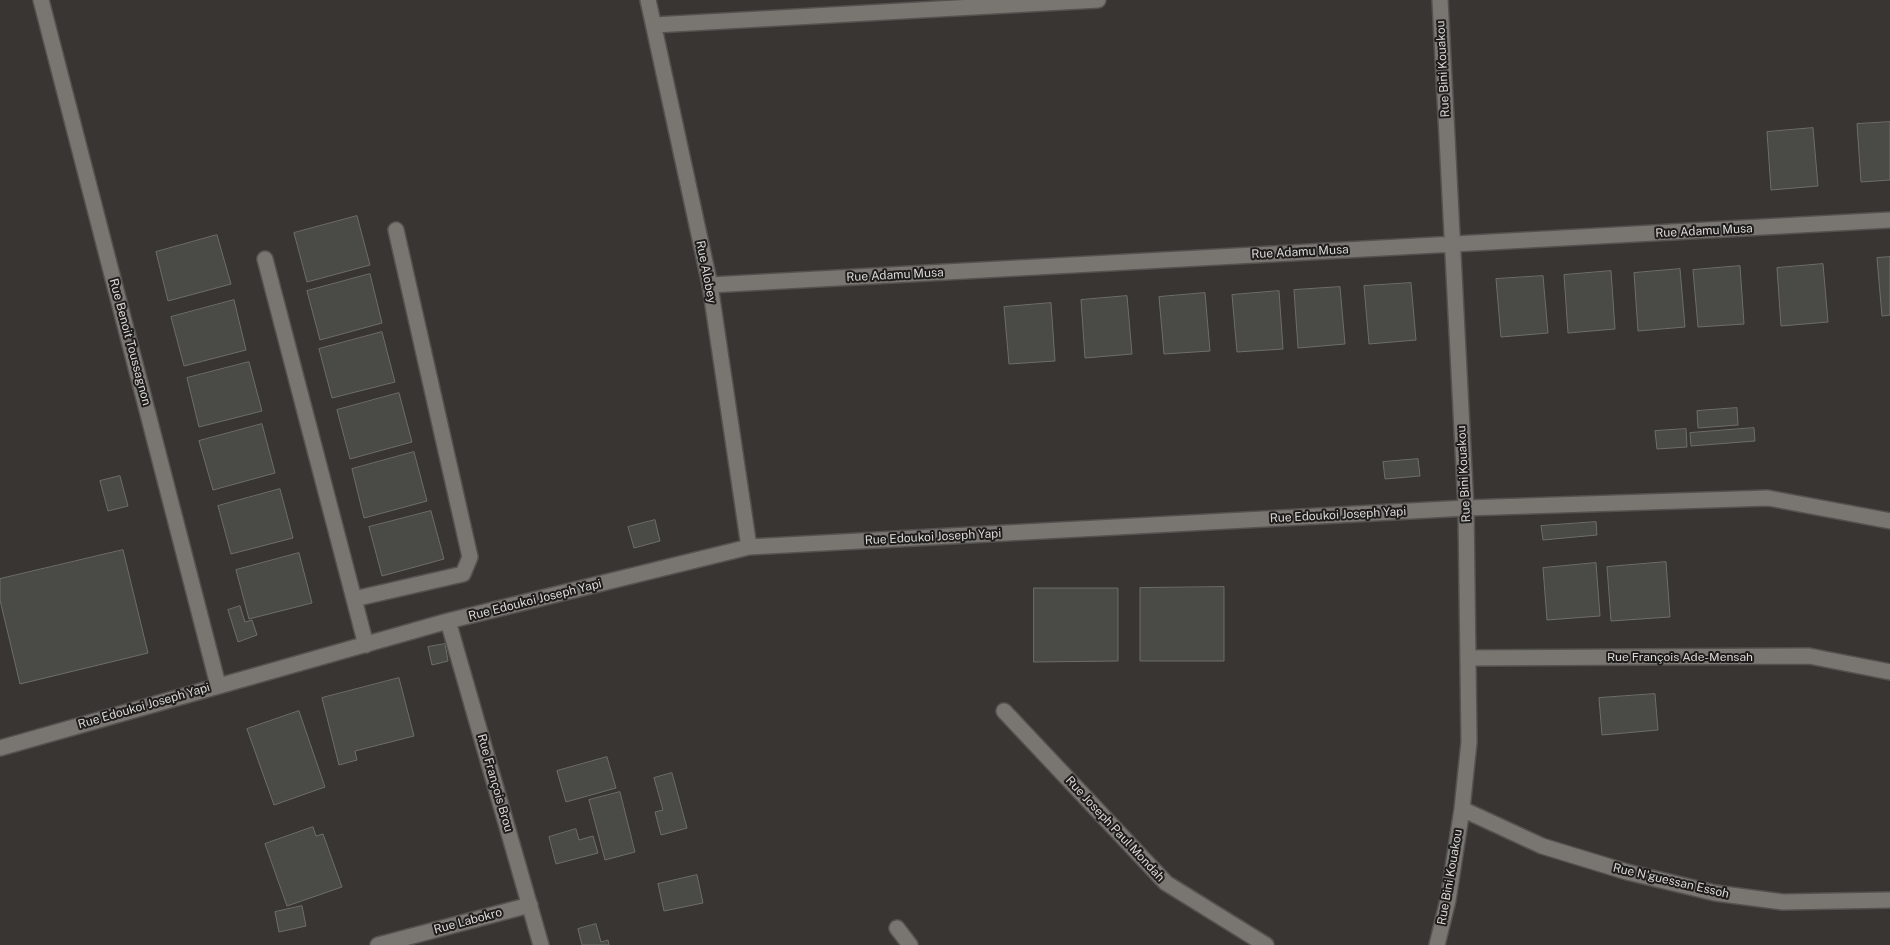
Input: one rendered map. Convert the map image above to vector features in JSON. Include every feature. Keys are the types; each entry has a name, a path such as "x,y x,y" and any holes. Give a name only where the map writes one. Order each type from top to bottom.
{"street":[{"name":"Rue Benoit Toussagnon","path":"41,0 218,685"},
{"name":"Rue Alobey","path":"648,0 710,285 749,547"},
{"path":"654,26 1098,0"},
{"name":"Rue Bini Kouakou","path":"1436,945 1448,900 1462,809 1469,742 1466,508 1440,0"},
{"name":"Rue Adamu Musa","path":"710,285 1890,220"},
{"path":"354,599 463,574 470,557 396,230"},
{"path":"265,259 366,645"},
{"name":"Rue Edoukoi Joseph Yapi","path":"0,748 448,621 749,547 1466,508 1768,498 1890,521"},
{"name":"Rue François Brou","path":"448,621 541,945"},
{"name":"Rue François Ade-Mensah","path":"1469,658 1809,656 1890,672"},
{"name":"Rue Joseph Paul Mondah","path":"1004,711 1166,883 1266,945"},
{"name":"Rue N'guessan Essoh","path":"1462,809 1542,846 1627,872 1715,893 1782,902 1890,900"},
{"name":"Rue Labokro","path":"378,945 530,905"},
{"path":"897,928 910,945"}],"building":[{"path":"1890,122 1890,180 1861,182 1857,124"},
{"path":"1813,128 1818,186 1771,190 1767,132"},
{"path":"357,216 370,265 307,282 294,233"},
{"path":"217,235 231,284 168,301 156,252"},
{"path":"1890,257 1890,315 1882,316 1877,258"},
{"path":"1823,264 1828,322 1781,326 1777,268"},
{"path":"1740,266 1744,324 1698,327 1693,270"},
{"path":"1680,269 1685,327 1638,331 1634,273"},
{"path":"1611,271 1615,329 1568,333 1564,275"},
{"path":"370,274 382,323 320,340 307,291"},
{"path":"1543,276 1548,333 1501,337 1496,279"},
{"path":"1411,283 1416,340 1369,344 1364,286"},
{"path":"1340,287 1345,344 1298,348 1294,290"},
{"path":"1279,291 1283,349 1237,352 1232,295"},
{"path":"1205,293 1210,351 1164,354 1159,297"},
{"path":"1127,296 1132,354 1085,358 1081,300"},
{"path":"234,300 246,350 184,366 171,317"},
{"path":"1051,303 1055,361 1009,364 1004,307"},
{"path":"382,332 395,382 332,398 319,349"},
{"path":"249,362 262,411 199,427 187,378"},
{"path":"399,393 412,442 350,459 337,410"},
{"path":"1737,408 1738,425 1698,428 1697,411"},
{"path":"262,424 275,473 213,490 199,441"},
{"path":"1754,428 1755,441 1691,446 1690,433"},
{"path":"1686,429 1687,447 1657,449 1655,431"},
{"path":"414,452 427,501 364,518 352,469"},
{"path":"1418,459 1420,476 1385,479 1383,462"},
{"path":"120,476 128,506 108,511 100,481"},
{"path":"280,489 293,538 231,554 218,506"},
{"path":"431,511 444,559 382,576 369,527"},
{"path":"655,520 660,541 634,548 628,527"},
{"path":"1596,522 1597,535 1543,540 1541,526"},
{"path":"123,550 148,653 20,684 0,600 0,579"},
{"path":"299,553 312,603 249,619 236,570"},
{"path":"1666,562 1670,617 1611,621 1607,567"},
{"path":"1596,563 1600,616 1547,620 1543,568"},
{"path":"1224,587 1224,661 1140,661 1140,588"},
{"path":"1034,588 1118,588 1118,661 1034,662"},
{"path":"240,606 245,622 252,620 257,635 238,642 228,610"},
{"path":"445,644 448,661 432,665 428,647"},
{"path":"399,678 414,736 355,751 357,760 339,765 322,698"},
{"path":"1655,694 1658,730 1602,735 1599,698"},
{"path":"299,711 325,787 274,805 247,729"},
{"path":"607,757 616,788 566,802 557,771"},
{"path":"672,773 687,828 661,835 655,812 663,810 654,778"},
{"path":"620,792 635,852 605,860 589,800"},
{"path":"313,827 316,836 323,834 342,887 287,906 265,844"},
{"path":"576,829 579,840 593,836 598,853 556,864 549,837"},
{"path":"697,875 703,903 664,911 658,884"},
{"path":"302,906 306,926 279,932 275,912"},
{"path":"596,924 601,942 608,940 609,945 582,945 578,929"}]}
